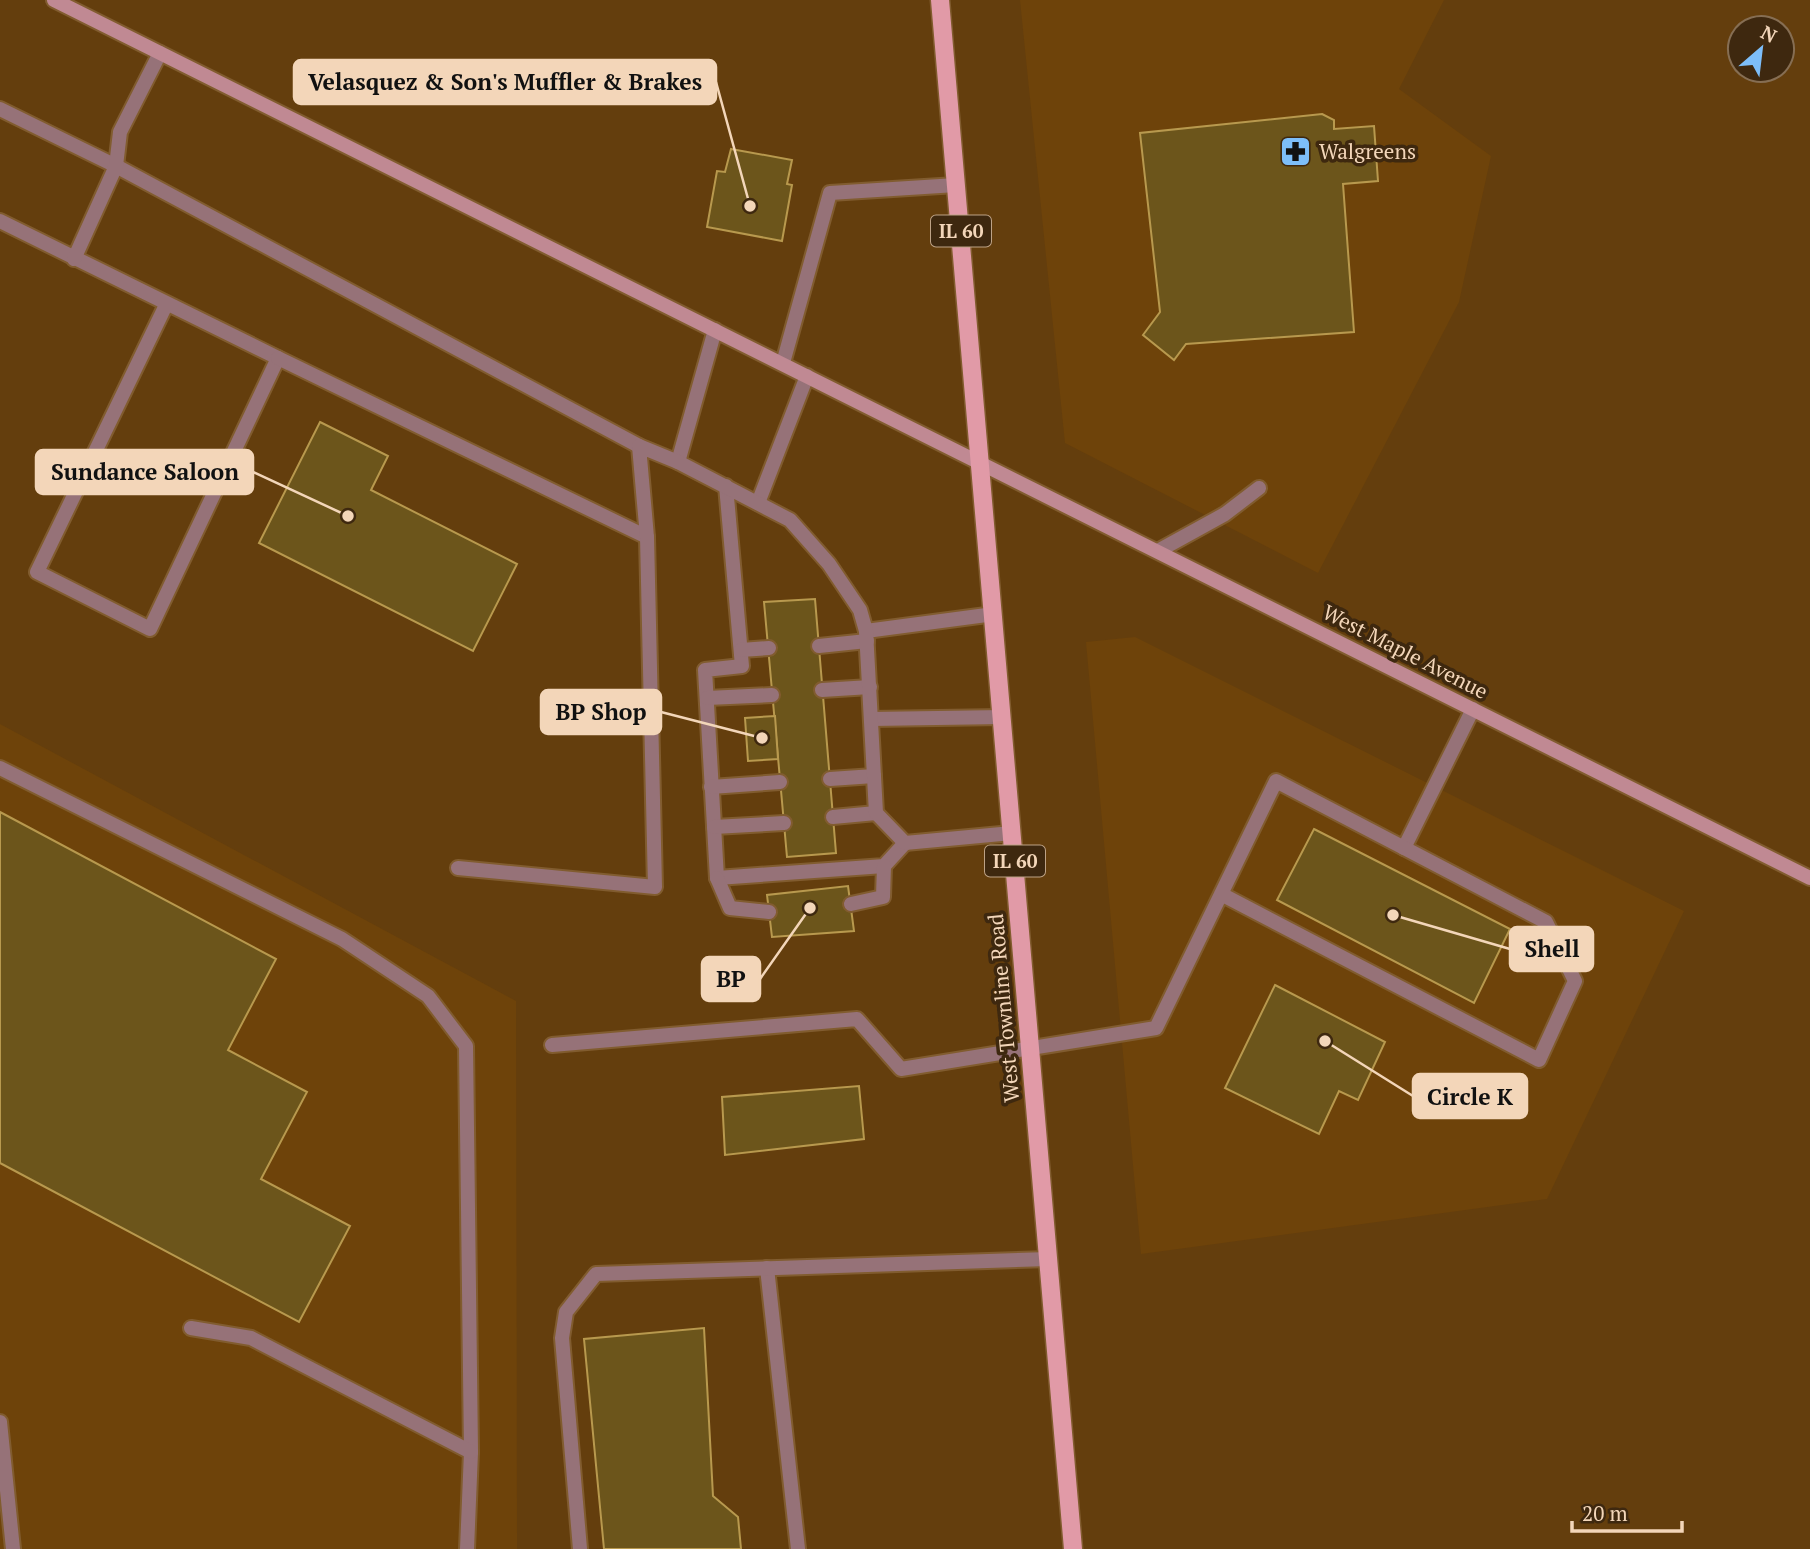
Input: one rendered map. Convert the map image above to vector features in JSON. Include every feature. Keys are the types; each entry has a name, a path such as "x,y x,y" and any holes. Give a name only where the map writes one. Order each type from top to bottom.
{"main road":[{"name":"West Maple Avenue","path":"54,0 1810,878"},
{"name":"IL 60","path":"940,0 981,462"},
{"name":"West Townline Road","path":"981,462 1073,1549"}],"lane":[{"path":"74,259 116,166 120,132 160,53"},
{"path":"0,108 116,166 639,446 726,486 790,520 829,564 860,610 867,636 876,813 905,844"},
{"path":"783,363 830,193 956,185"},
{"path":"0,221 166,305 647,537"},
{"path":"166,305 37,572 150,629 278,358"},
{"path":"678,463 715,330"},
{"path":"758,503 807,376"},
{"path":"458,868 655,887 647,537 639,446"},
{"path":"726,486 742,666 705,670 717,878 730,908 769,912"},
{"path":"1158,551 1225,514 1259,488"},
{"path":"819,646 994,614"},
{"path":"741,650 769,648"},
{"path":"822,690 870,687"},
{"path":"707,698 772,695"},
{"path":"1404,848 1473,709"},
{"path":"871,719 1003,717"},
{"path":"0,768 342,939 428,996 466,1046 471,1452 467,1549"},
{"path":"830,779 874,776"},
{"path":"552,1045 857,1019 901,1069 1156,1028 1221,894 1276,781 1546,922 1575,981 1539,1060 1221,894"},
{"path":"711,787 780,782"},
{"path":"833,817 876,813"},
{"path":"714,827 784,823"},
{"path":"851,904 883,897 884,866 905,844 1012,833"},
{"path":"717,878 884,866"},
{"path":"580,1549 562,1338 566,1312 596,1274 1049,1259"},
{"path":"767,1268 798,1549"},
{"path":"191,1328 251,1338 471,1452"},
{"path":"0,1422 13,1549"}],"shaded area":[{"path":"1020,0 1444,0 1399,89 1491,156 1459,302 1318,573 1065,443"},
{"path":"1135,637 1684,911 1547,1199 1141,1254 1086,642"},
{"path":"0,724 516,1001 517,1549 0,1549"}],"building":[{"name":"Walgreens","path":"1322,114 1334,120 1334,129 1374,126 1378,181 1343,184 1354,332 1186,344 1174,360 1143,335 1160,312 1140,133"},
{"path":"731,149 792,160 787,184 792,185 782,241 707,227 717,171 725,172"},
{"path":"320,422 388,456 371,490 517,564 473,651 259,543"},
{"path":"815,599 836,853 787,857 764,602"},
{"path":"775,716 778,759 748,761 745,718"},
{"path":"0,812 276,959 228,1050 307,1092 261,1179 350,1226 299,1322 0,1163"},
{"path":"1314,829 1510,929 1474,1003 1277,900"},
{"path":"848,886 854,931 772,937 767,895"},
{"path":"1275,985 1385,1042 1358,1100 1339,1091 1319,1134 1225,1088"},
{"path":"859,1086 864,1139 725,1155 722,1097"},
{"path":"704,1328 713,1496 738,1517 741,1549 604,1549 584,1339"}],"place":[{"name":"Walgreens","path":"1296,152"},
{"name":"Velasquez & Son's Muffler & Brakes","path":"750,206"},
{"name":"Sundance Saloon","path":"348,516"},
{"name":"BP Shop","path":"762,738"},
{"name":"BP","path":"810,908"},
{"name":"Shell","path":"1393,915"},
{"name":"Circle K","path":"1325,1041"}]}
